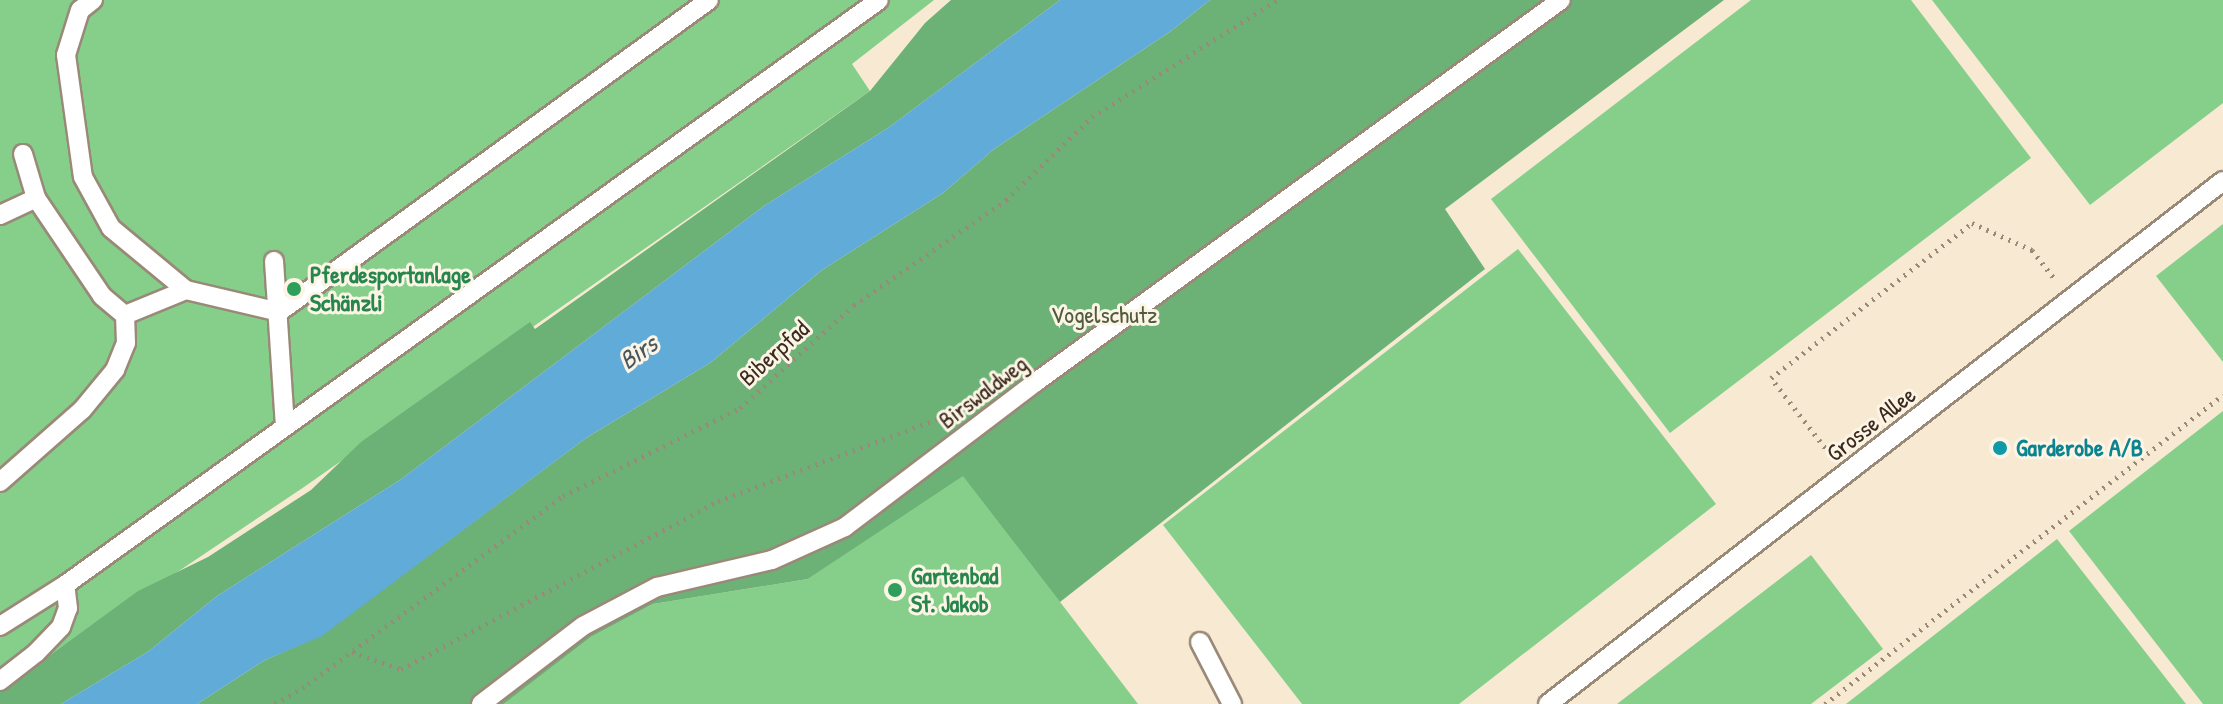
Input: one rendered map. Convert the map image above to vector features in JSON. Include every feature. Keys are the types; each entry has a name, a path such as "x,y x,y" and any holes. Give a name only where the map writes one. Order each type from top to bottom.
{"lane":[{"path":"93,0 80,10 66,55 83,177 111,228 186,290 279,312 709,0"},
{"path":"0,626 65,585 879,0"},
{"name":"Birswaldweg","path":"481,704 583,626 657,587 772,560 845,527 1036,382 1561,0"},
{"path":"0,482 82,410 115,370 126,343 125,315 102,296 36,198 23,154"},
{"name":"Grosse Allee","path":"1548,704 2223,181"},
{"path":"0,215 36,198"},
{"path":"274,261 285,426"},
{"path":"125,315 186,290"},
{"path":"0,681 36,653 61,627 68,608 65,585"},
{"path":"1200,642 1232,704"}],"path":[{"name":"Biberpfad","path":"275,704 352,652 563,496 740,408 854,305 1006,200 1092,117 1277,0"},
{"path":"1845,474 1771,378 1972,223 2032,250 2071,299"},
{"path":"1825,704 2223,395"},
{"path":"352,652 401,669 718,501 950,415"}],"green space":[{"name":"Pferdesportanlage Schänzli","path":"0,0 934,0 852,64 870,91 304,487 0,691"},
{"path":"951,0 1060,0 888,128 764,206 400,480 217,596 149,651 61,704 0,704 0,692 138,591 208,557 311,490 361,442 530,322 535,329 870,91 925,23"},
{"name":"Vogelschutz","path":"1210,0 1724,0 1445,209 1485,269 1060,602 963,476 808,579 653,604 591,637 504,704 197,704 265,660 322,635 586,438 710,363 822,270 943,193 994,149 1171,31"},
{"path":"1751,0 1911,0 2031,158 1670,433 1491,199"},
{"path":"1932,0 2223,0 2223,103 2090,205"},
{"path":"2223,224 2223,362 2156,276"},
{"path":"1518,249 1716,504 1459,704 1302,704 1163,525"},
{"path":"2223,411 2223,704 2203,704 2069,531"},
{"name":"Gartenbad St. Jakob","path":"963,475 1138,704 504,704 591,637 653,604 808,579"},
{"path":"2057,539 2186,704 1846,704"},
{"path":"1811,555 1883,649 1811,704 1617,704"}],"water":[{"name":"Birs","path":"1060,0 1210,0 1171,31 994,149 943,193 822,270 710,363 586,438 322,636 265,660 197,704 61,704 149,651 217,596 400,480 764,206 888,128"}],"place":[{"name":"Pferdesportanlage Schänzli","path":"294,289"},
{"name":"Garderobe A/B","path":"2000,448"},
{"name":"Gartenbad St. Jakob","path":"895,590"}]}
